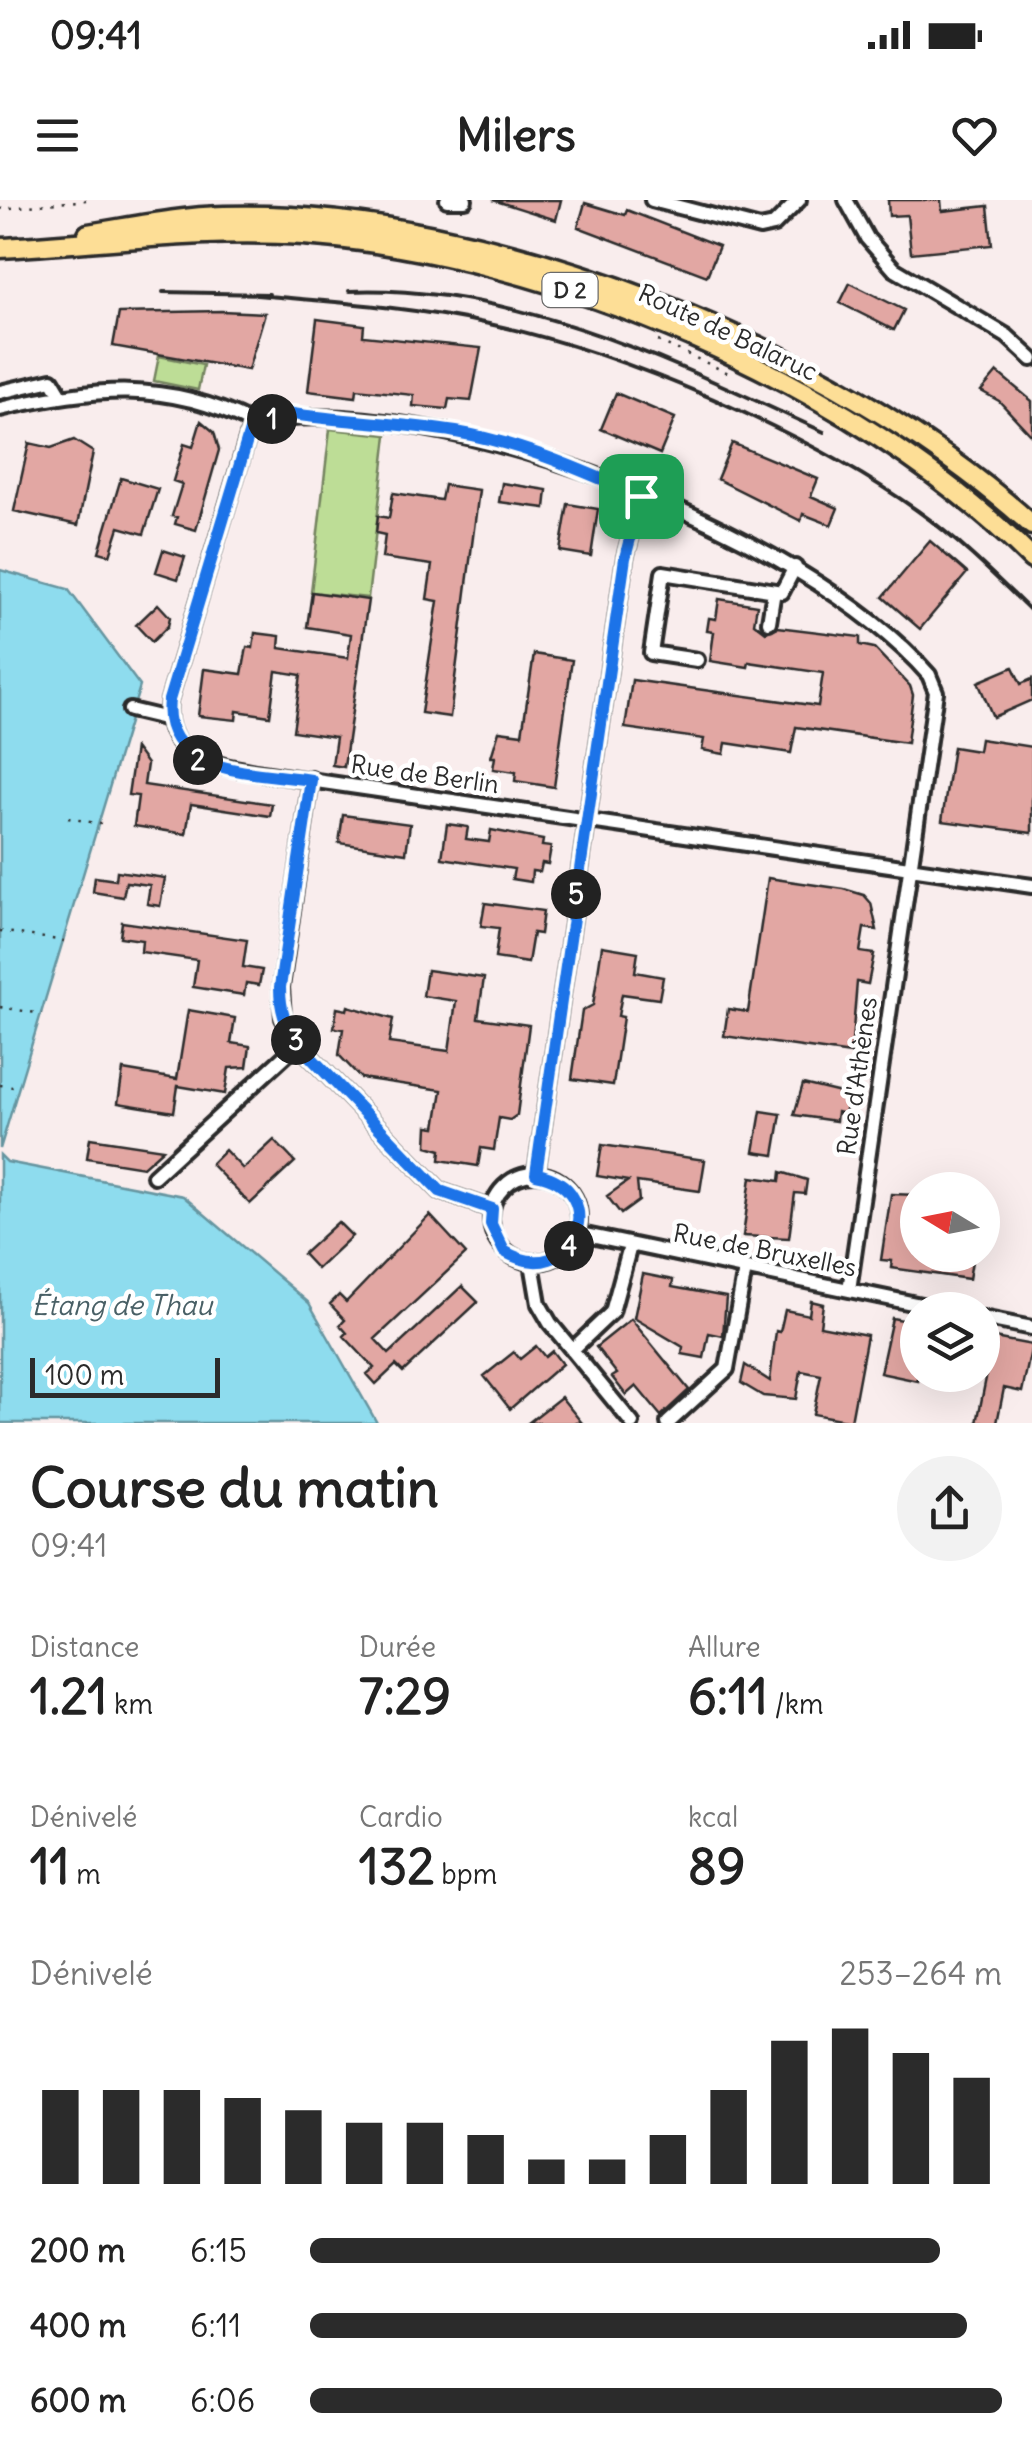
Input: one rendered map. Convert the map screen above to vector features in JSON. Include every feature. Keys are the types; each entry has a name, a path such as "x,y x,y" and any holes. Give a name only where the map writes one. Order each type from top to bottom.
{"main road":[{"name":"Route de Balaruc","path":"0,247 168,221 224,216 308,218 392,229 565,269 716,328 852,398 964,470 1032,525"},
{"name":"Route de Balaruc","path":"0,247 228,232 304,235 387,244 560,286 704,344 837,412 906,453 991,518 1032,560"}],"street":[{"path":"447,200 465,200"},
{"path":"652,200 684,204 760,228 774,225 799,200"},
{"path":"846,200 867,238 894,269 1007,336 1032,359"},
{"path":"0,392 52,380 61,395"},
{"path":"0,409 61,395 107,390 193,399 214,404 252,424 293,414 456,432 567,464 795,567 782,592 663,574 651,652 697,660"},
{"path":"130,710 168,719 169,700 252,424"},
{"path":"536,1174 631,523 641,496"},
{"name":"Rue d'Athènes","path":"795,567 906,652 934,683 936,692 849,1290"},
{"path":"769,622 774,590"},
{"name":"Rue de Berlin","path":"168,719 184,749 207,763 1032,886"},
{"path":"311,780 280,1009 298,1044 440,1191 492,1209"},
{"path":"154,1176 298,1044"},
{"path":"536,1174 550,1176 571,1193 577,1206 576,1233 559,1255 532,1262 504,1251 491,1224 492,1209 508,1183 536,1174"},
{"name":"Rue de Bruxelles","path":"576,1233 900,1301"},
{"path":"572,1350 612,1312 630,1246"},
{"path":"532,1262 539,1304 632,1423"},
{"path":"668,1423 727,1369 744,1268"},
{"path":"1000,1322 1032,1328"}],"path":[{"path":"0,209 87,200"},
{"path":"659,342 746,381"},
{"path":"68,818 101,824"},
{"path":"0,931 64,941"},
{"path":"0,1007 42,1014"},
{"path":"0,1085 19,1088"}],"green space":[{"path":"159,356 203,365 198,390 154,381"},
{"path":"330,429 387,435 368,598 311,592"}],"water":[{"path":"0,570 68,589 140,686 0,1149"},
{"name":"Étang de Thau","path":"0,1155 7,1162 183,1196 309,1303 377,1423 0,1423"}],"building":[{"path":"493,200 561,200 556,220"},
{"path":"888,200 941,200 942,211 988,206 992,245 911,253 907,215 889,216"},
{"path":"585,203 625,215 627,210 719,246 707,276 578,227"},
{"path":"850,283 904,310 894,330 840,303"},
{"path":"119,313 265,313 248,370 113,346"},
{"path":"317,319 364,325 363,336 481,348 471,401 449,399 447,409 413,406 414,395 357,389 356,397 308,391"},
{"path":"997,372 1032,401 1032,436 999,401 981,391"},
{"path":"616,393 675,418 660,454 601,429"},
{"path":"201,421 214,432 219,450 196,530 175,524 177,517 172,516 182,484 173,481 184,444 193,447"},
{"path":"74,440 93,452 78,525 14,511 29,443 51,448"},
{"path":"732,443 818,479 811,496 838,508 831,525 803,514 801,521 717,479"},
{"path":"121,478 158,489 144,534 119,527 110,555 99,552"},
{"path":"502,483 547,490 545,508 499,502"},
{"path":"444,485 479,490 450,717 421,713 438,601 427,599 432,565 382,558 385,535 376,533 378,516 389,518 393,493 441,500"},
{"path":"568,504 598,509 591,556 560,551"},
{"path":"930,541 967,573 920,629 883,597"},
{"path":"163,550 185,557 178,579 156,572"},
{"path":"312,592 368,600 344,767 332,765 336,737 293,731 301,675 276,671 270,716 237,711 236,720 198,716 204,669 242,674 247,647 253,648 255,633 280,636 279,648 348,658 351,634 307,627"},
{"path":"719,599 757,605 754,623 766,632 778,627 860,637 860,645 874,648 910,686 913,695 907,743 796,727 791,753 726,743 724,754 702,750 704,739 625,728 632,680 818,706 823,673 749,662 748,667 710,661 714,632 707,631 709,618 716,619"},
{"path":"158,604 170,617 168,626 152,642 136,625"},
{"path":"534,654 572,660 554,787 515,781 516,772 493,769 495,757 491,757 499,731 522,734"},
{"path":"1013,667 1021,684 1032,679 1032,700 993,717 978,682"},
{"path":"980,739 1032,747 1032,833 942,821 953,747 978,751"},
{"path":"135,748 147,764 144,785 272,804 270,816 191,804 186,834 134,826 138,796 128,795"},
{"path":"343,815 410,824 406,853 339,843"},
{"path":"447,824 468,827 466,839 489,842 491,830 543,840 542,846 551,847 548,864 542,863 540,872 532,871 531,882 512,879 514,869 442,858"},
{"path":"117,871 165,878 160,906 147,904 150,885 126,882 123,897 93,892 95,877 116,880"},
{"path":"768,878 844,889 864,895 871,903 877,930 864,928 860,952 874,954 868,984 857,982 851,1054 724,1036 728,1009 748,1012"},
{"path":"485,903 543,911 540,934 533,933 528,963 495,958 499,928 481,926"},
{"path":"122,922 247,940 243,967 262,970 259,985 246,983 244,995 193,987 197,960 141,952 142,940 120,937"},
{"path":"602,946 638,952 635,972 663,977 659,999 622,994 618,1016 623,1017 613,1085 572,1079 582,1011 593,1005"},
{"path":"427,970 484,978 478,1018 529,1025 517,1115 510,1120 499,1118 494,1150 481,1148 478,1166 440,1160 441,1150 427,1146 428,1126 436,1127 442,1090 361,1078 339,1055 343,1029 334,1028 337,1008 347,1010 348,1006 393,1019 389,1043 449,1051 456,1001 423,996"},
{"path":"188,1010 235,1018 231,1043 250,1046 247,1067 229,1068 225,1094 178,1086 174,1112 118,1103 123,1070 177,1079"},
{"path":"803,1084 849,1095 845,1114 837,1112 836,1121 794,1115"},
{"path":"761,1111 781,1114 774,1155 754,1152"},
{"path":"90,1138 163,1149 143,1167 87,1158"},
{"path":"274,1140 295,1162 250,1204 211,1164 225,1150 243,1169"},
{"path":"602,1145 705,1160 700,1191 637,1182 639,1201 621,1214 607,1196 628,1181 597,1176"},
{"path":"781,1172 807,1180 805,1194 795,1193 789,1238 743,1236 751,1177 780,1181"},
{"path":"891,1194 900,1194 900,1269 891,1268 892,1261 881,1260"},
{"path":"430,1215 466,1254 375,1339 389,1354 462,1286 478,1302 403,1372 396,1365 376,1384 367,1374 374,1368 344,1336 347,1333 340,1325 345,1320 330,1304 339,1295 346,1302"},
{"path":"338,1222 352,1236 317,1269 303,1254"},
{"path":"919,1272 970,1272 969,1279"},
{"path":"643,1274 673,1280 672,1287 726,1297 723,1336 709,1333 704,1358 682,1354 683,1347 634,1318"},
{"path":"811,1301 823,1304 820,1326 867,1335 851,1421 813,1414 821,1375 801,1371 796,1399 763,1396 741,1383 745,1365 770,1381 776,1331 780,1332 785,1310 809,1315"},
{"path":"892,1318 900,1320 900,1377 880,1373"},
{"path":"631,1319 689,1390 661,1416 636,1386 626,1395 612,1377 617,1374 596,1347"},
{"path":"1000,1339 1032,1345 1022,1392 1004,1388 997,1423 977,1423 983,1392 1000,1392"},
{"path":"536,1346 545,1357 552,1351 562,1364 510,1409 484,1376 514,1352 520,1359"},
{"path":"561,1397 582,1423 528,1423"}],"railway":[{"path":"349,291 411,292 534,315 653,356 824,432"},
{"path":"163,292 269,294"},
{"path":"256,295 460,318 597,354 712,398 823,452 918,511 977,559 1032,612"}],"route":[{"path":"293,414 456,432 567,464 641,496 625,558 536,1174 562,1183 577,1206 579,1220 570,1246 546,1261 532,1262 504,1251 491,1224 492,1209 440,1191 298,1044 280,1009 280,987 311,780 194,758 171,729 169,700 252,424 293,414"}]}
